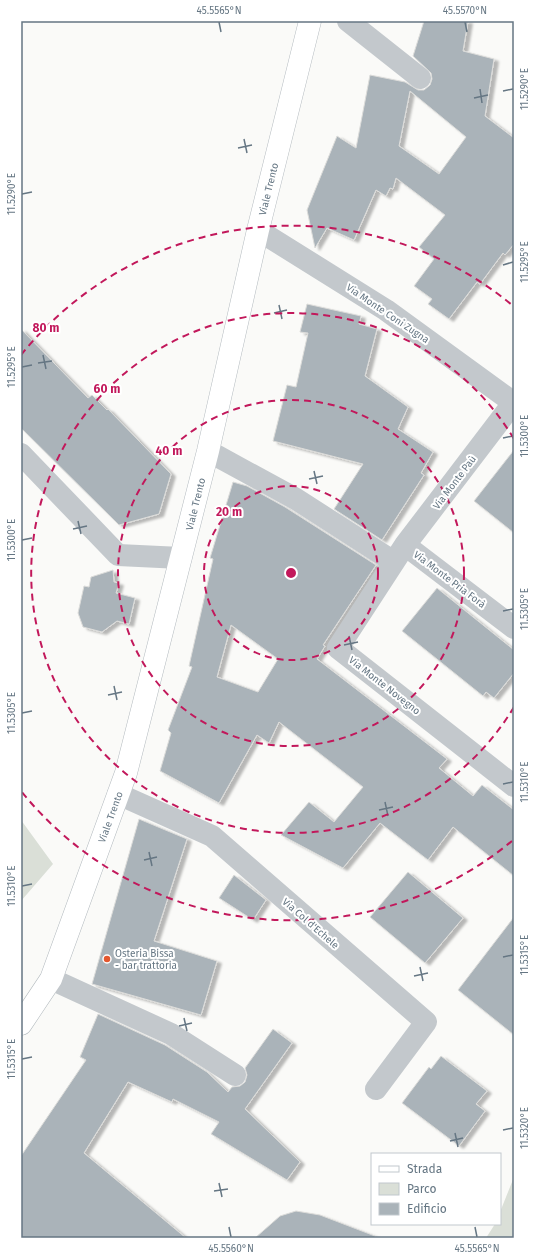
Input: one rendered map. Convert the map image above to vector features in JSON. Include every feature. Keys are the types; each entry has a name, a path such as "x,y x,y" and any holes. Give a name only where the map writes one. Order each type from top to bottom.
{"main road":[{"name":"Viale Trento","path":"21,1024 51,979 126,773 208,451 258,230 310,21"}],"street":[{"path":"348,21 420,78"},
{"name":"Via Monte Coni Zugna","path":"258,230 386,310 514,403"},
{"name":"Via Monte Paù","path":"400,554 514,403"},
{"path":"208,451 400,554"},
{"path":"21,454 118,554 181,558"},
{"name":"Via Monte Pria Forà","path":"400,554 514,628"},
{"name":"Via Monte Novegno","path":"400,554 338,648 514,786"},
{"name":"Via Col d'Echele","path":"118,794 212,836 426,1022 376,1089"},
{"path":"51,979 171,1034 235,1075"}],"green space":[{"path":"21,820 53,864 21,901"},
{"path":"514,1177 514,1238 486,1238 494,1225 501,1225 501,1210"}],"building":[{"path":"424,21 468,21 463,51 494,59 485,116 514,138 514,244 505,255 503,253 480,284 477,282 449,319 428,304 432,299 414,286 434,259 419,247 445,215 396,178 393,189 390,188 386,196 376,190 354,240 327,228 315,248 307,210 337,136 356,148 370,75 405,82 418,90 424,90 430,85 432,79 431,73 413,56","holes":["410,91 466,137 439,174 399,146"]},
{"path":"307,304 361,316 359,324 377,329 365,376 408,407 398,429 433,452 421,473 424,475 382,540 334,509 363,464 273,441 287,385 296,387 308,333 300,332"},
{"path":"21,329 88,398 92,395 107,410 108,409 171,474 159,514 119,525 21,428"},
{"path":"514,450 514,533 474,501"},
{"path":"233,482 247,486 285,507 376,565 323,645 325,646 317,659 447,759 439,768 473,796 482,785 514,810 514,876 453,827 428,860 380,823 343,868 281,835 309,802 334,822 363,787 279,722 269,743 257,735 219,803 160,771 171,733 168,730 192,667 189,666 213,559 210,558","holes":["231,625 278,659 258,692 217,677"]},
{"path":"113,570 114,582 119,583 116,593 135,598 129,624 117,621 102,632 83,627 78,613 84,586 89,587 91,577"},
{"path":"437,588 514,650 514,673 494,698 486,692 483,696 402,631"},
{"path":"139,819 187,839 154,941 217,961 201,1015 92,984"},
{"path":"408,872 463,918 425,963 370,917"},
{"path":"234,875 266,900 253,920 219,898"},
{"path":"514,917 514,1035 458,990"},
{"path":"98,1014 165,1045 207,1072 228,1092 232,1087 240,1086 245,1082 247,1075 245,1068 273,1029 292,1043 245,1109 300,1162 287,1180 211,1134 219,1122 173,1099 172,1102 128,1082 84,1153 186,1238 21,1238 21,1156 86,1060 80,1057"},
{"path":"441,1056 487,1091 476,1104 485,1111 459,1146 402,1103 429,1067 431,1069"},
{"path":"296,1211 320,1215 375,1236 375,1238 255,1238 280,1216"}],"place":[{"name":"Osteria Bissa - bar trattoria","path":"107,959"}]}
